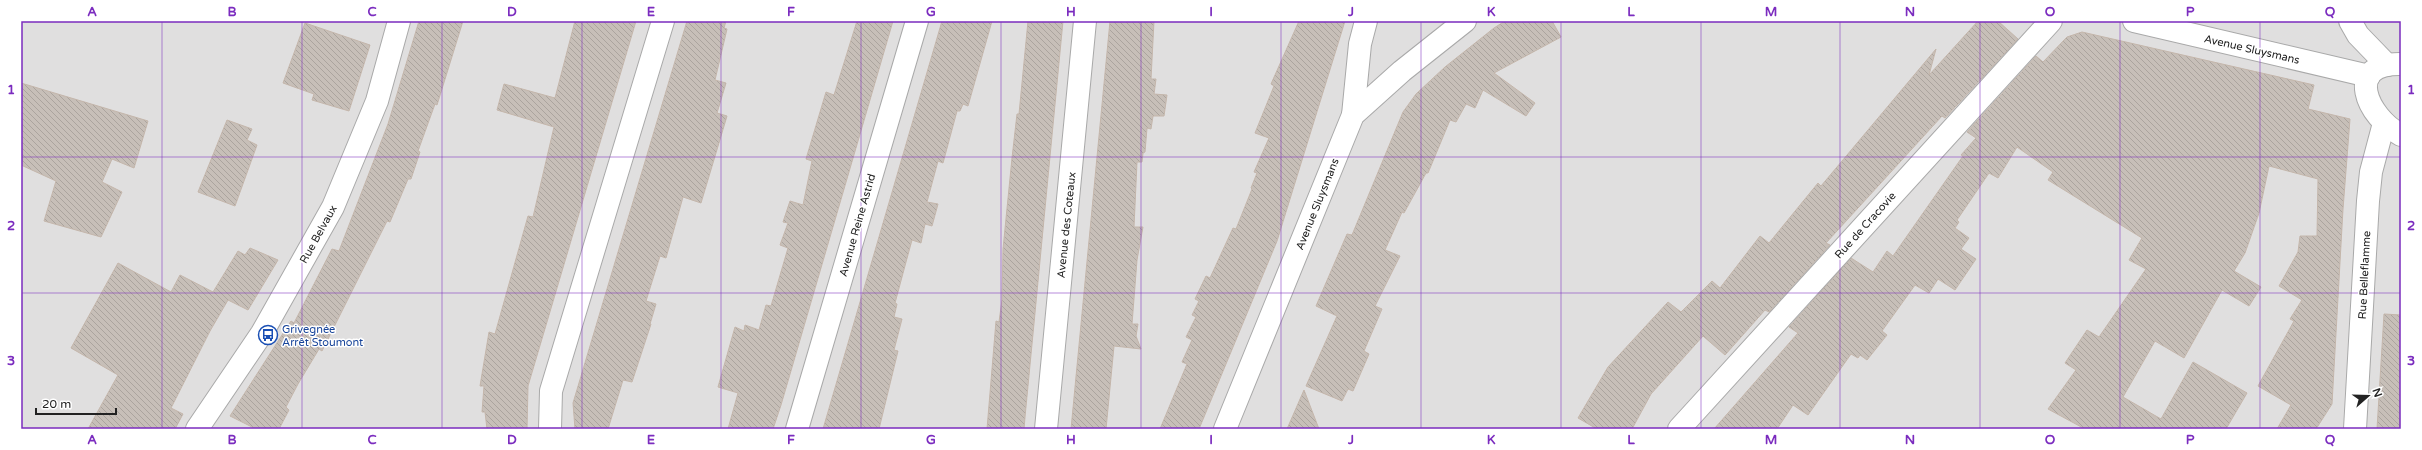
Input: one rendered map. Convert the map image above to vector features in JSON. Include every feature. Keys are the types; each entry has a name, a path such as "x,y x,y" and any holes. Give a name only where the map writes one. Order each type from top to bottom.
{"street":[{"name":"Rue Belvaux","path":"197,429 262,333 333,207 377,101 399,21"},
{"path":"550,429 551,391 663,21"},
{"name":"Avenue Reine Astrid","path":"797,429 917,21"},
{"name":"Avenue des Coteaux","path":"1046,429 1085,21"},
{"path":"1353,115 1360,44 1366,21"},
{"name":"Avenue Sluysmans","path":"1225,429 1353,115 1402,71 1465,21"},
{"name":"Rue de Cracovie","path":"1679,429 2051,21"},
{"name":"Avenue Sluysmans","path":"2134,21 2386,69"},
{"path":"2350,21 2358,35 2386,69 2364,86 2369,105 2392,129"},
{"name":"Rue Belleflamme","path":"2355,429 2371,172 2392,129"}],"shaded area":[{"path":"21,21 2401,21 2401,429 21,429"}],"building":[{"path":"419,21 463,21 437,105 435,104 418,151 420,152 411,179 408,179 390,222 387,221 322,351 319,349 298,384 286,407 289,410 279,429 256,429 230,416 291,321 294,323 332,249 339,251 388,124"},
{"path":"575,21 636,21 528,386 527,429 487,429 485,412 482,412 484,386 480,386 489,332 495,334 528,216 533,217 554,127 497,110 504,84 555,98"},
{"path":"687,21 726,21 724,28 727,29 715,80 726,83 717,113 727,116 701,203 683,197 666,258 660,256 646,301 656,304 632,382 623,380 608,429 575,429 573,403"},
{"path":"857,21 893,21 781,405 773,429 728,429 738,393 718,387 735,327 744,331 745,325 759,330 766,305 771,306 788,248 780,245 788,223 783,222 790,201 803,205 812,161 806,159 826,92 834,95"},
{"path":"942,21 992,21 968,106 963,104 960,111 957,111 943,163 938,161 927,202 938,204 932,226 925,224 921,243 912,240 895,303 897,304 894,317 902,319 894,350 898,351 879,429 823,429"},
{"path":"1028,21 1063,21 1024,429 987,429 996,321 999,322 1002,300 1003,249 1012,158 1017,114 1019,114"},
{"path":"1110,21 1154,21 1151,79 1156,79 1154,94 1167,95 1164,116 1153,116 1151,129 1147,128 1145,152 1143,153 1142,162 1137,162 1134,227 1143,227 1137,260 1132,324 1138,324 1136,336 1141,349 1114,346 1106,429 1071,429"},
{"path":"1299,21 1345,21 1277,241 1199,429 1160,429 1187,364 1182,362 1192,340 1186,337 1196,317 1192,315 1199,301 1195,299 1206,276 1210,278 1233,228 1236,229 1252,189 1251,188 1257,173 1254,172 1269,138 1255,133 1274,86 1271,84"},
{"path":"1505,21 1552,21 1561,37 1494,73 1535,103 1526,116 1483,90 1475,108 1466,104 1456,122 1450,120 1428,173 1426,173 1404,213 1402,212 1385,250 1400,256 1375,306 1382,309 1364,351 1369,354 1353,391 1348,389 1342,401 1306,386 1337,316 1316,306 1347,234 1352,235 1403,112 1416,94 1445,67"},
{"path":"1978,21 1998,21 2018,39 1945,118 1942,116 1826,243 1830,245 1769,312 1765,310 1725,355 1703,336 1651,394 1632,429 1597,429 1578,418 1608,367 1668,302 1681,312 1712,281 1720,288 1760,236 1769,243 1818,183 1821,186 1936,49 1929,75"},
{"path":"305,23 370,45 349,111 312,100 314,94 283,83"},
{"path":"2082,32 2314,85 2308,109 2350,119 2343,209 2332,404 2316,429 2277,429 2291,405 2258,386 2294,321 2290,319 2302,300 2279,286 2298,252 2300,236 2317,236 2318,179 2269,166 2259,213 2245,253 2234,271 2261,287 2249,306 2222,290 2184,358 2155,341 2123,397 2161,419 2193,362 2247,393 2226,429 2085,429 2048,409 2076,370 2065,363 2087,330 2099,337 2146,269 2129,260 2142,238 2048,180 2053,172 2017,147 1998,178 1989,173 1957,220 1959,222 1955,228 1969,238 1961,249 1976,259 1955,290 1938,279 1929,293 1915,285 1882,331 1887,335 1867,360 1860,355 1858,358 1851,354 1808,415 1793,405 1777,429 1714,429 1798,333 1789,327 1851,258 1873,272 1887,251 1893,256 1963,156 1961,155 1976,138 1967,132 2036,56 2043,62 2067,37"},
{"path":"21,83 148,121 134,168 112,159 102,182 122,192 101,237 44,221 56,181 21,165"},
{"path":"227,120 252,129 247,140 257,145 235,206 198,192"},
{"path":"250,248 278,260 248,310 228,300 210,331 171,408 183,414 175,429 88,429 118,375 71,348 118,263 171,292 180,275 213,292 238,251 245,255"},
{"path":"2384,314 2401,315 2401,429 2377,429"},
{"path":"1304,390 1319,429 1287,429"}],"place":[{"name":"Grivegnée Arrêt Stoumont","path":"268,335"}]}
